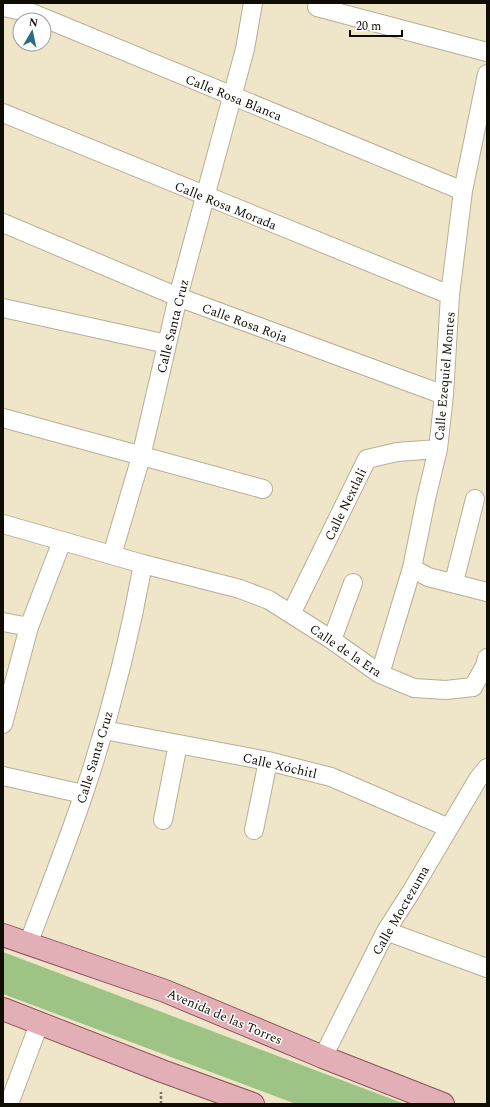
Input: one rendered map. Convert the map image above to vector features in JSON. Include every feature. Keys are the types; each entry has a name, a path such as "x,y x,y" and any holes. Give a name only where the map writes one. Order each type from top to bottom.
{"main road":[{"name":"Avenida de las Torres","path":"3,935 165,991 323,1058 444,1104"},
{"path":"3,1009 215,1097 253,1104"}],"street":[{"name":"Calle Santa Cruz","path":"112,555 141,457 178,298 204,196 245,49 253,3"},
{"name":"Calle Rosa Blanca","path":"3,7 34,8 232,97 464,191"},
{"path":"317,7 487,52"},
{"name":"Calle Ezequiel Montes","path":"380,674 412,568 438,449 444,395 450,295 464,191 480,142 487,74"},
{"name":"Calle Rosa Morada","path":"3,113 450,295"},
{"name":"Calle Rosa Roja","path":"3,223 178,298 444,395"},
{"path":"3,308 167,344"},
{"path":"3,418 141,457 263,489"},
{"name":"Calle Nextlali","path":"291,614 367,459 397,452 438,449"},
{"path":"454,582 475,499"},
{"name":"Calle de la Era","path":"3,524 143,564 240,589 269,600 332,640 380,674 414,688 446,690 473,687 485,666 487,658"},
{"path":"3,724 29,627 62,541"},
{"name":"Calle Santa Cruz","path":"28,944 83,794 104,730 133,619 143,564"},
{"path":"412,568 428,577 454,582 487,592"},
{"path":"332,640 353,583"},
{"path":"3,622 29,627"},
{"name":"Calle Xóchitl","path":"104,730 268,761 331,777 448,828"},
{"path":"163,820 178,744"},
{"path":"254,830 268,761"},
{"name":"Calle Moctezuma","path":"323,1058 386,931 478,779 487,768"},
{"path":"3,776 83,794"},
{"path":"386,931 487,968"},
{"path":"9,1104 38,1024"}],"green space":[{"path":"3,952 405,1104 296,1104 3,994"}]}
